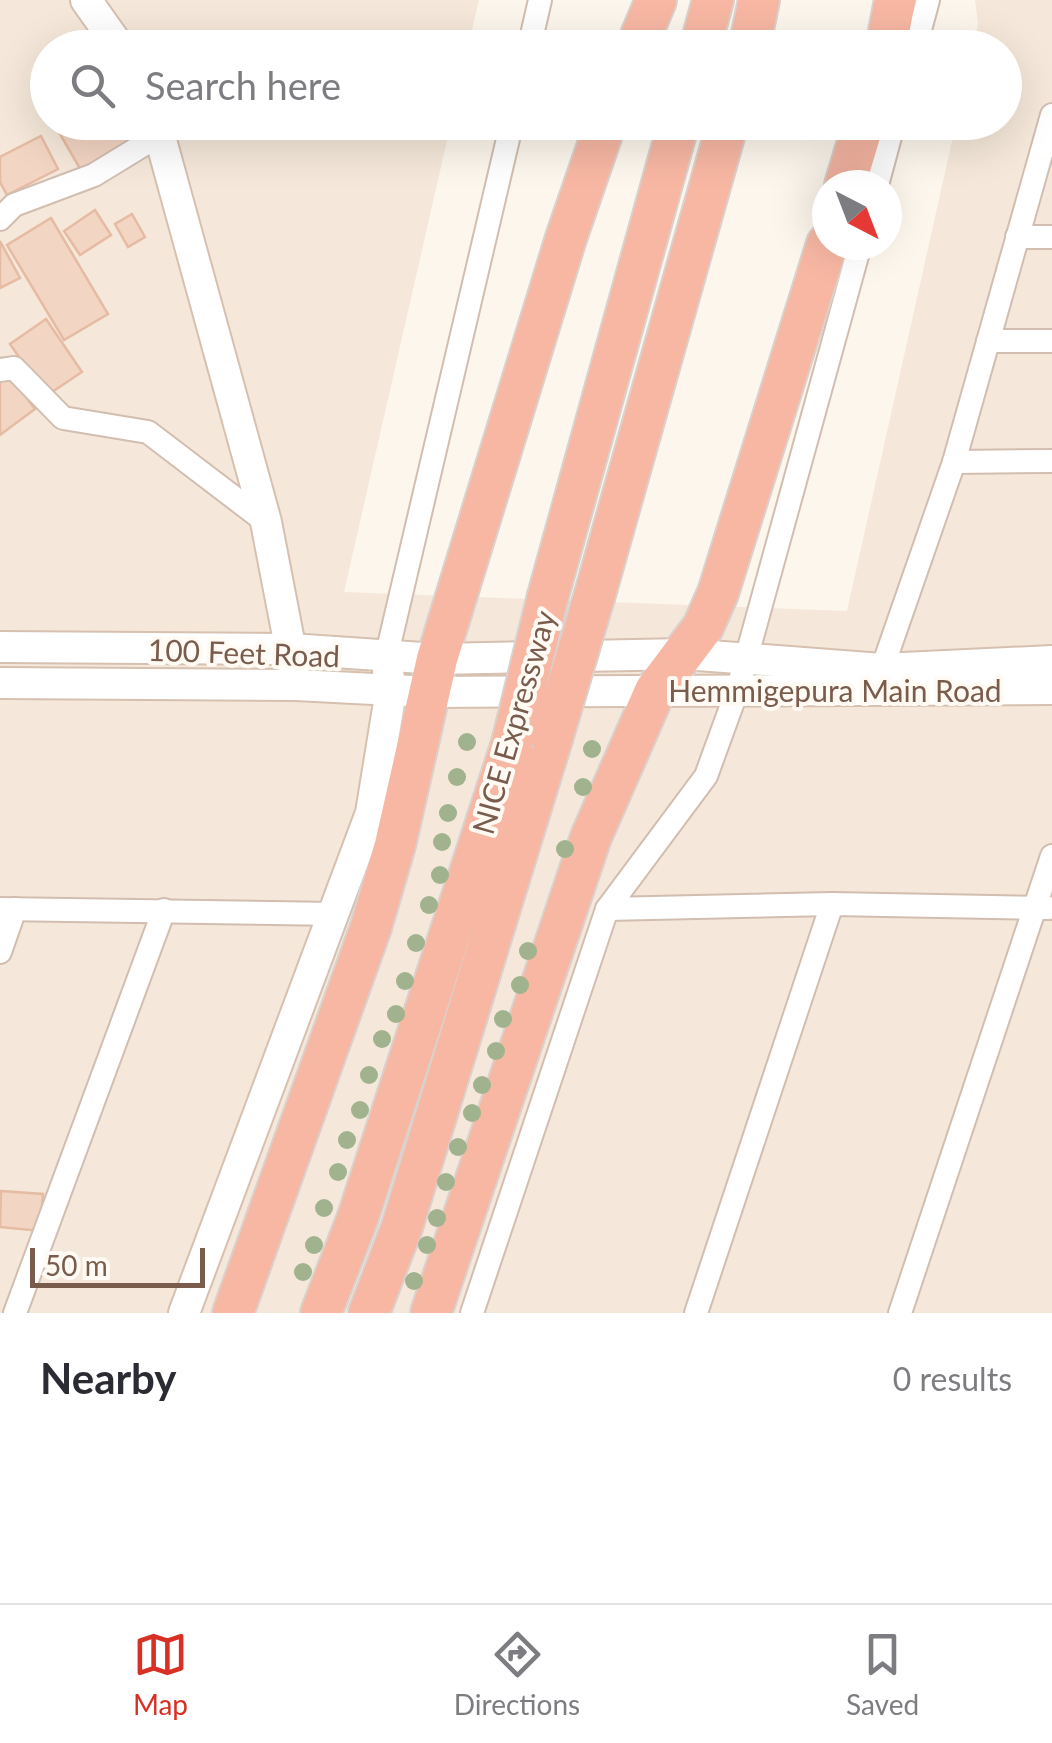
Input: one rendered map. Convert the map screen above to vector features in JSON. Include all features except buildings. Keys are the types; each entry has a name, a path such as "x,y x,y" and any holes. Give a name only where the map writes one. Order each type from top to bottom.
{"highway":[{"path":"644,30 656,0"},
{"path":"704,30 712,0"},
{"path":"753,30 760,0"},
{"path":"890,30 896,0"},
{"path":"233,1313 371,927 395,844 419,681 600,140"},
{"name":"NICE Expressway","path":"321,1313 358,1216 512,742 548,596 674,140"},
{"name":"NICE Expressway","path":"369,1313 402,1227 596,594 723,140"},
{"path":"850,170 859,140"},
{"path":"431,1313 636,691 684,654 718,593 822,260"}],"main road":[{"path":"86,0 107,30"},
{"path":"161,140 266,522 296,685"},
{"name":"100 Feet Road","path":"0,647 291,649 386,658 419,681"},
{"name":"100 Feet Road","path":"419,681 488,656"},
{"name":"Hemmigepura Main Road","path":"488,656 746,656 882,670 1052,661"},
{"path":"184,1313 337,914 419,681 386,658"},
{"name":"100 Feet Road","path":"0,682 296,685 419,681 479,692"},
{"name":"Hemmigepura Main Road","path":"479,692 1052,689"}],"street":[{"path":"533,30 540,0"},
{"path":"920,30 928,0"},
{"path":"882,670 954,462 1049,139 1052,115"},
{"path":"0,219 14,205 94,175 142,140"},
{"path":"386,658 508,140"},
{"path":"881,170 889,140"},
{"path":"1018,237 1052,238"},
{"path":"472,1313 607,908 706,776 738,688 856,260"},
{"path":"988,341 1052,341"},
{"path":"0,370 14,368 63,418 148,432 266,522"},
{"path":"954,462 1052,461"},
{"path":"900,1313 1044,908 1052,856"},
{"path":"607,908 832,904 1044,908"},
{"path":"696,1313 832,904"},
{"path":"0,952 8,909 337,914"},
{"path":"15,1313 164,910"}],"shaded area":[{"path":"0,0 479,0 472,30 30,30 30,140 447,140 344,592 847,611 952,140 1022,140 1022,30 977,30 975,0 1052,0 1052,1313 0,1313"}]}
